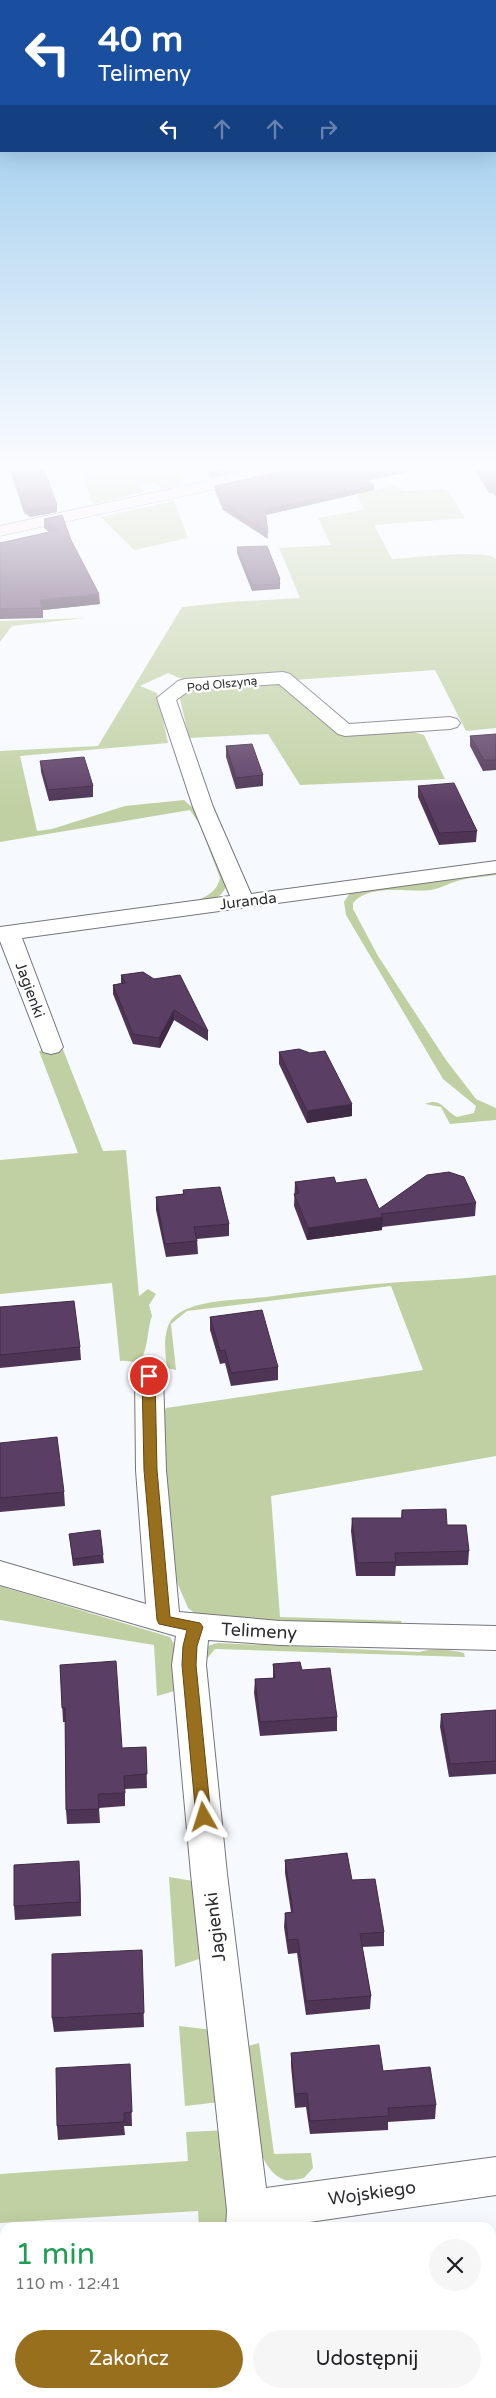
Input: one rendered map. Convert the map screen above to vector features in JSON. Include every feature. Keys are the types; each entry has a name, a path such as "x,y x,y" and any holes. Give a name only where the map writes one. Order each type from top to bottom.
{"street":[{"name":"Pod Olszyną","path":"243,901 203,807 178,735 166,698 171,693 186,685 283,678 345,730 450,723"},
{"name":"Juranda","path":"5,934 496,868"},
{"name":"Jagienki","path":"5,934 51,1047"},
{"name":"Jagienki","path":"149,1376 150,1470 180,1624 190,1646 189,1665 209,1874 247,2219"},
{"name":"Telimeny","path":"0,1573 180,1624 280,1632 496,1638"},
{"name":"Wojskiego","path":"247,2219 496,2176"}],"green space":[{"path":"293,582 496,582 496,728 466,731 435,670 294,680 184,680 168,673 140,686 157,693 168,743 20,756 37,831 52,829 125,806 184,800 194,809 225,878 226,887 221,895 211,899 198,900 212,892 220,878 200,825 190,810 0,842 0,751 98,746 182,607 300,598"},
{"path":"85,618 12,626 0,642 0,621"},
{"path":"277,683 337,733 407,730 424,735 445,779 300,785 268,734 189,738 179,694 191,688"},
{"path":"496,871 496,875 465,879 431,890 390,890 369,893 353,903 353,909 378,956 446,1060 476,1099 496,1108 496,1120 450,1124 441,1107 425,1104 431,1102 439,1103 457,1117 474,1113 476,1106 443,1079 346,915 344,902 350,893 356,891"},
{"path":"62,1047 103,1151 126,1150 139,1296 148,1289 156,1294 149,1305 152,1316 145,1350 140,1360 136,1362 120,1361 112,1283 0,1294 0,1160 78,1153 39,1051"},
{"path":"496,1275 496,1456 271,1496 280,1617 402,1621 399,1626 316,1625 197,1615 188,1608 177,1582 161,1433 163,1415 166,1408 423,1370 391,1286 187,1311 171,1324 176,1370 167,1368 165,1348 166,1334 174,1317 182,1311 217,1301 367,1285"},
{"path":"0,1586 170,1637 174,1644 178,1690 157,1696 154,1645 0,1620"},
{"path":"218,1643 419,1652 441,1650 464,1653 465,1657 215,1649 206,1660 212,1715 209,1713 204,1657 207,1647"},
{"path":"169,1877 193,1881 199,1959 175,1967"},
{"path":"179,2026 213,2030 220,2102 185,2106"},
{"path":"259,2043 274,2154 311,2153 313,2168 304,2178 285,2180 273,2172 264,2159 257,2141 249,2100 245,2047"},
{"path":"228,2130 227,2222 199,2222 198,2211 0,2222 0,2174 188,2161 186,2132"}],"building":[{"path":"0,582 93,582 99,594 40,600 43,608 0,609"},
{"path":"251,582 279,582 280,584 252,585"},
{"path":"496,734 496,760 484,760 470,736"},
{"path":"252,744 263,775 236,778 226,746"},
{"path":"84,757 93,786 48,790 40,761"},
{"path":"454,783 477,831 439,833 418,786"},
{"path":"143,972 154,979 180,975 208,1031 174,1010 159,1038 133,1034 113,985 125,983 121,975"},
{"path":"299,1049 310,1053 325,1051 352,1104 307,1111 279,1052"},
{"path":"449,1172 464,1177 476,1203 381,1214 383,1217 308,1228 294,1194 299,1193 295,1182 334,1177 336,1183 366,1179 379,1209 427,1175"},
{"path":"220,1187 229,1224 194,1227 197,1241 165,1244 156,1197 184,1194 183,1190"},
{"path":"74,1301 80,1347 0,1355 0,1307"},
{"path":"262,1310 278,1367 231,1373 225,1350 220,1351 210,1317"},
{"path":"57,1437 64,1492 0,1498 0,1443"},
{"path":"446,1509 447,1525 466,1525 469,1551 395,1553 396,1562 357,1563 352,1518 402,1518 402,1510"},
{"path":"100,1530 103,1555 73,1559 69,1534"},
{"path":"116,1661 122,1748 146,1747 147,1774 124,1776 125,1793 98,1794 99,1809 66,1810 65,1708 62,1708 60,1665"},
{"path":"300,1662 302,1670 330,1668 337,1717 260,1722 255,1679 275,1678 273,1664"},
{"path":"496,1710 496,1761 450,1764 441,1714"},
{"path":"347,1853 352,1880 375,1879 384,1932 360,1934 371,1996 306,2001 298,1939 288,1940 285,1913 293,1912 285,1860"},
{"path":"79,1861 80,1902 14,1906 14,1865"},
{"path":"142,1950 144,2013 52,2018 52,1954"},
{"path":"379,2045 383,2071 430,2067 436,2105 388,2108 389,2116 310,2121 307,2093 295,2094 291,2053"},
{"path":"130,2064 132,2112 124,2113 124,2122 57,2126 56,2068"}],"route":[{"path":"149,1376 150,1470 164,1620 196,1627 190,1646 189,1665 204,1817"}]}
